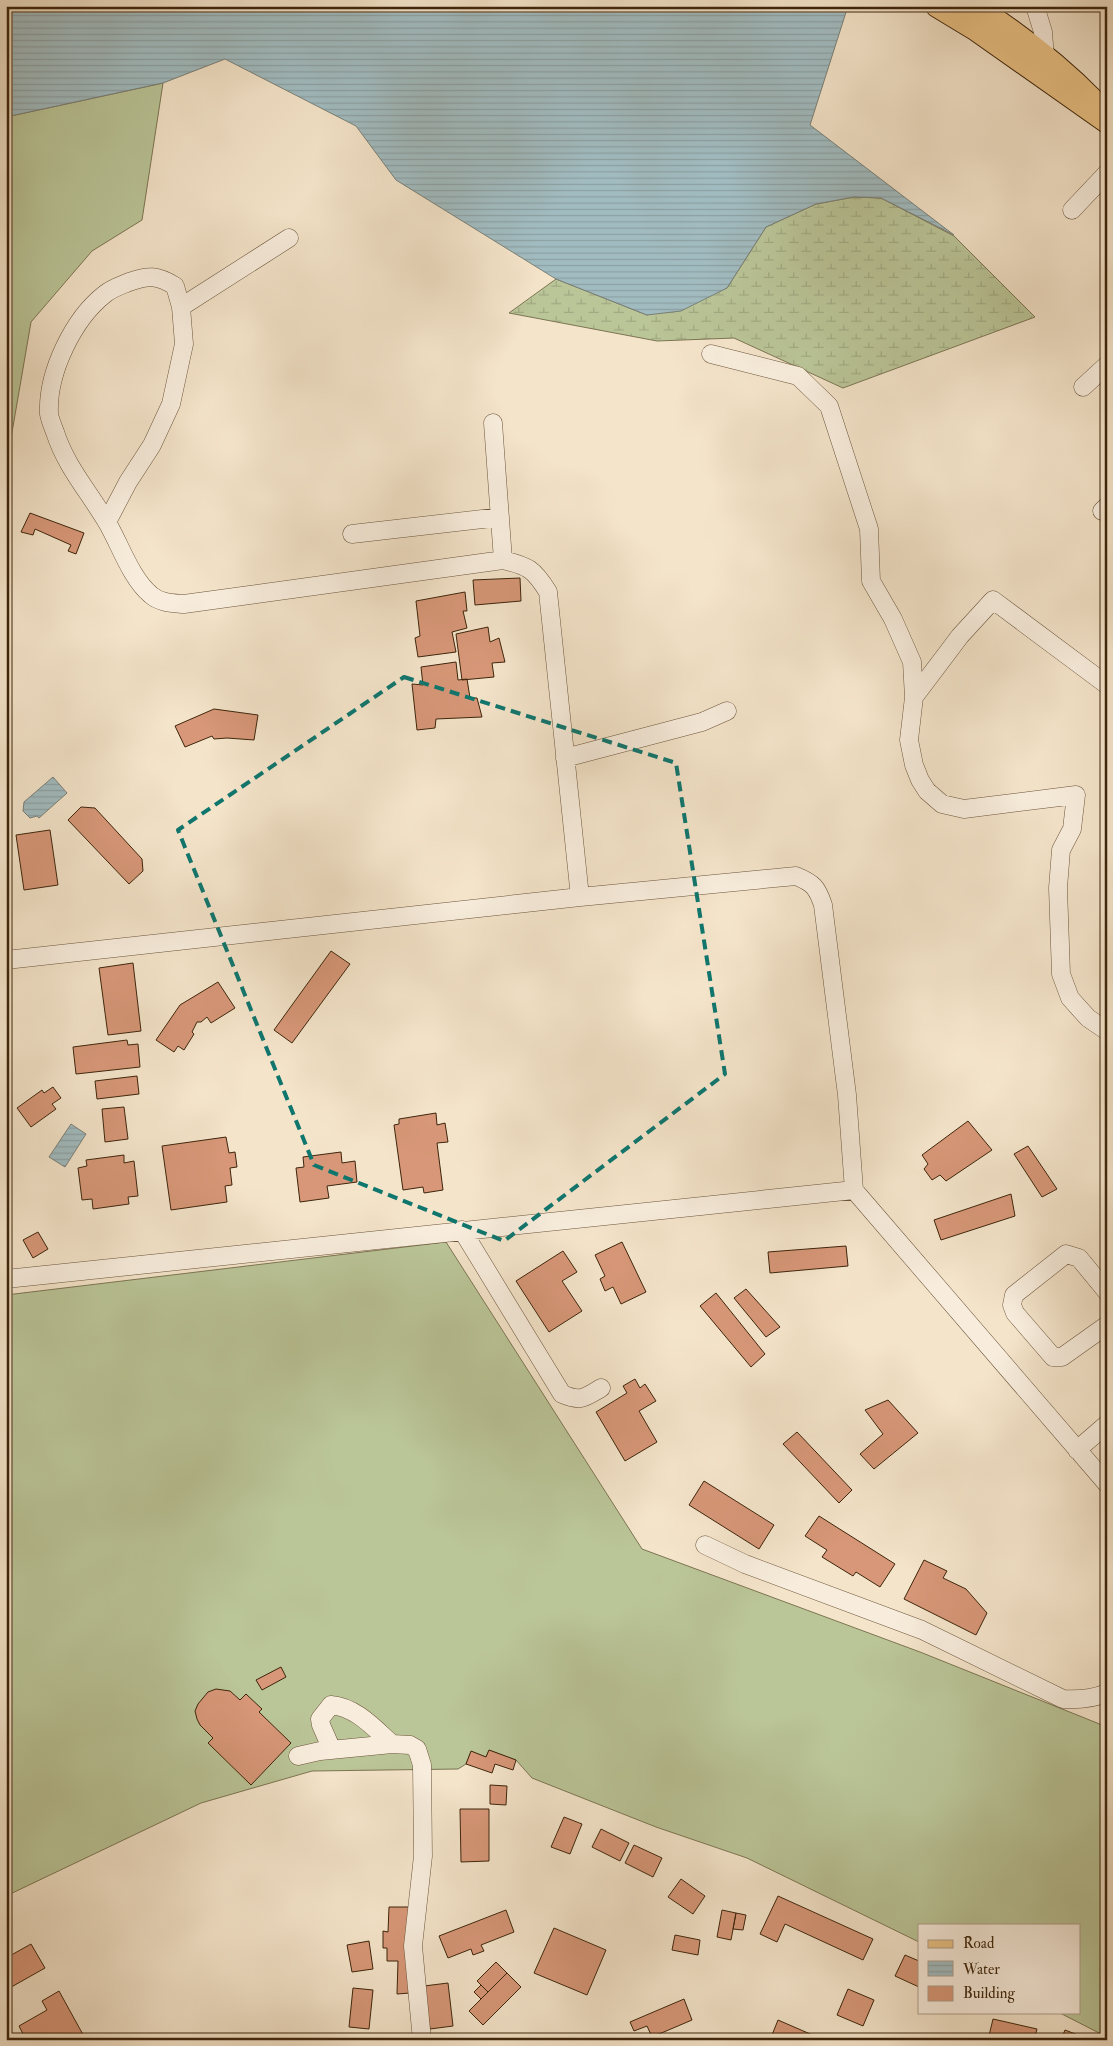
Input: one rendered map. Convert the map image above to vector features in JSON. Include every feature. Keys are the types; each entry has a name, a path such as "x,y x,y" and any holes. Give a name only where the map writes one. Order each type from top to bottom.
{"main road":[{"path":"975,6 1000,23 1078,84 1107,114"},
{"path":"940,8 976,30 1107,122"}],"street":[{"path":"1035,6 1043,32 1045,58"},
{"path":"1072,210 1107,173"},
{"path":"180,307 289,238"},
{"path":"107,522 128,482 152,445 171,404 184,344 180,307 175,286 162,278 143,277 107,292 87,311 67,342 52,382 49,415 58,442 73,473 107,522 140,583 152,596 165,602 184,604 503,560 526,566 540,580 548,592 580,897"},
{"path":"711,354 798,376 829,406 869,529 871,580 893,619 912,662 914,697 909,740 914,765 927,791 942,804 964,809 1076,795 1072,829 1061,850 1060,859 1058,888 1061,974 1070,998 1088,1018 1107,1031"},
{"path":"1083,387 1107,365"},
{"path":"493,423 503,560"},
{"path":"352,534 500,517"},
{"path":"914,697 960,636 993,600 1107,685"},
{"path":"565,758 702,722 727,711"},
{"path":"6,960 580,897 796,876 808,881 818,890 823,905 846,1086 854,1190 1107,1484"},
{"path":"6,1279 854,1190"},
{"path":"462,1230 562,1394 574,1399 583,1399 601,1388"},
{"path":"1107,1292 1078,1258 1066,1254 1014,1295 1012,1305 1015,1314 1053,1357 1062,1357 1107,1325"},
{"path":"1077,1450 1107,1424"},
{"path":"705,1545 745,1564 922,1630 1063,1700 1098,1697 1107,1693"},
{"path":"332,1750 320,1719 331,1705 351,1710 392,1744"},
{"path":"298,1756 332,1750 392,1744 410,1746 417,1750 422,1765 423,1856 413,1946 422,2040"}],"highlighted area":[{"path":"404,677 676,763 725,1074 504,1241 314,1165 178,830"}],"green space":[{"path":"163,83 142,220 92,251 31,322 10,444 6,444 6,117"},
{"path":"854,197 881,198 954,236 1035,317 843,388 734,338 657,341 509,313 556,279 647,315 727,288 766,227 816,204"},
{"path":"446,1242 642,1549 920,1652 1107,1727 1107,2037 1062,2014 1080,2014 1080,1924 918,1924 918,1942 747,1858 656,1827 532,1778 516,1760 489,1750 486,1757 471,1752 466,1764 458,1769 312,1771 201,1803 6,1896 6,1295"}],"water":[{"path":"6,6 848,6 810,125 954,235 881,198 854,197 816,204 766,227 727,288 681,311 647,315 556,279 396,180 356,126 225,59 163,83 6,117"},
{"path":"53,777 67,793 39,818 37,816 30,818 23,811 24,802"},
{"path":"71,1124 86,1134 65,1167 49,1157"}],"building":[{"path":"30,513 84,533 76,554 68,551 71,545 35,529 33,535 21,532"},
{"path":"520,578 521,601 475,605 473,580"},
{"path":"465,592 467,611 463,611 467,628 452,632 456,652 418,657 415,638 420,636 416,601"},
{"path":"488,627 490,642 499,638 505,662 492,663 494,677 462,680 456,634"},
{"path":"456,662 458,680 467,679 470,698 477,698 482,717 436,719 435,728 417,730 412,684 423,685 421,667"},
{"path":"214,709 258,715 254,740 214,739 212,736 185,747 175,726"},
{"path":"81,807 95,808 142,859 143,871 129,884 68,820"},
{"path":"50,830 58,885 24,890 16,835"},
{"path":"331,951 350,964 292,1043 274,1030"},
{"path":"133,963 141,1031 108,1035 99,968"},
{"path":"218,982 235,1008 211,1023 207,1017 201,1022 197,1022 192,1032 194,1034 184,1050 178,1046 174,1052 156,1040 180,1005"},
{"path":"127,1040 128,1045 138,1044 140,1067 76,1074 73,1047"},
{"path":"137,1076 139,1094 97,1099 95,1081"},
{"path":"53,1087 61,1098 52,1104 56,1109 31,1127 17,1108 42,1090 44,1093"},
{"path":"124,1107 128,1139 105,1142 102,1109"},
{"path":"436,1113 437,1125 445,1123 448,1142 437,1143 443,1190 424,1193 423,1187 403,1190 394,1125 399,1124 399,1119"},
{"path":"968,1121 992,1150 946,1181 940,1175 932,1180 924,1169 928,1164 922,1155"},
{"path":"226,1137 229,1153 235,1152 237,1167 230,1168 232,1185 225,1186 227,1202 171,1210 162,1146"},
{"path":"1028,1146 1057,1189 1042,1197 1014,1154"},
{"path":"341,1152 342,1163 355,1161 357,1182 327,1186 329,1198 300,1202 296,1168 304,1167 303,1157"},
{"path":"124,1155 124,1163 134,1161 138,1196 128,1197 129,1204 93,1209 92,1199 82,1200 78,1168 87,1166 86,1160"},
{"path":"1011,1194 1015,1216 941,1240 934,1220"},
{"path":"38,1232 48,1249 33,1258 23,1240"},
{"path":"622,1242 646,1292 621,1304 613,1287 605,1291 600,1279 605,1276 595,1255"},
{"path":"846,1246 848,1266 770,1273 768,1252"},
{"path":"563,1251 577,1272 562,1281 582,1311 549,1332 516,1281"},
{"path":"746,1289 780,1327 766,1337 734,1298"},
{"path":"716,1293 765,1354 751,1367 700,1306"},
{"path":"635,1379 640,1388 645,1384 656,1401 639,1411 657,1442 625,1461 596,1412 627,1393 623,1386"},
{"path":"888,1400 918,1433 874,1469 860,1454 883,1434 865,1410"},
{"path":"797,1432 852,1490 839,1503 783,1444"},
{"path":"704,1481 774,1525 759,1549 689,1505"},
{"path":"819,1516 895,1564 880,1587 856,1572 853,1576 822,1557 827,1550 805,1536"},
{"path":"924,1560 947,1571 943,1578 966,1589 987,1613 976,1635 904,1599"},
{"path":"281,1667 286,1677 262,1690 256,1680"},
{"path":"216,1689 230,1691 240,1700 246,1694 262,1709 259,1712 291,1743 251,1785 208,1743 213,1738 200,1725 197,1719 195,1711 198,1704 208,1692"},
{"path":"489,1750 516,1760 513,1770 495,1764 492,1773 466,1764 471,1751 486,1757"},
{"path":"490,1785 507,1786 506,1805 490,1804"},
{"path":"460,1809 489,1809 489,1861 461,1862"},
{"path":"564,1817 582,1824 570,1854 551,1847"},
{"path":"601,1829 629,1843 620,1861 592,1847"},
{"path":"634,1845 662,1858 653,1877 625,1863"},
{"path":"681,1879 705,1896 693,1914 668,1897"},
{"path":"778,1896 873,1939 863,1960 785,1924 777,1942 760,1934"},
{"path":"389,1907 411,1907 410,1993 397,1994 398,1961 387,1961 387,1948 383,1948 383,1931 388,1932"},
{"path":"506,1910 514,1932 481,1945 484,1951 473,1955 471,1949 448,1958 439,1936"},
{"path":"722,1910 736,1913 731,1940 717,1937"},
{"path":"736,1913 746,1915 743,1930 733,1929"},
{"path":"554,1928 606,1950 587,1995 534,1973"},
{"path":"675,1935 700,1940 698,1955 672,1950"},
{"path":"369,1941 373,1969 352,1972 347,1945"},
{"path":"31,1944 45,1968 6,1990 6,1958"},
{"path":"905,1955 918,1961 918,1987 895,1976"},
{"path":"496,1962 507,1973 488,1992 477,1981"},
{"path":"507,1973 521,1987 483,2025 469,2011"},
{"path":"448,1983 453,2026 430,2029 424,1986"},
{"path":"481,1985 488,1992 481,1999 474,1992"},
{"path":"353,1988 373,1990 369,2029 349,2027"},
{"path":"848,1989 874,2000 863,2026 837,2015"},
{"path":"59,1991 86,2040 26,2040 19,2026 47,2010 42,2001"},
{"path":"684,1999 692,2020 652,2037 647,2026 634,2031 630,2022"},
{"path":"993,2019 1037,2029 1034,2040 988,2040"},
{"path":"778,2020 824,2040 770,2040"},
{"path":"1065,2030 1091,2040 1061,2040"}]}
